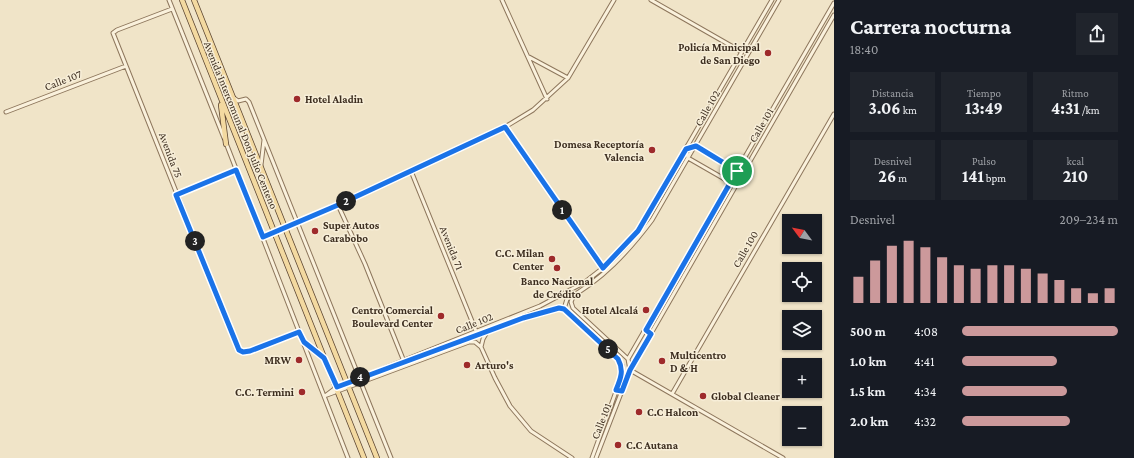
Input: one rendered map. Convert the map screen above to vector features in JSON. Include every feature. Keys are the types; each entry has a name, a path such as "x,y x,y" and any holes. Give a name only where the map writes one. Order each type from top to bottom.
{"main road":[{"name":"Avenida Intercomunal Don Julio Centeno","path":"182,0 364,458"},
{"name":"Avenida Intercomunal Don Julio Centeno","path":"194,0 348,389 377,458"},
{"path":"220,97 226,144"},
{"path":"304,342 324,358"}],"street":[{"name":"Avenida Intercomunal Don Julio Centeno","path":"169,0 263,237 348,458"},
{"path":"502,0 547,99"},
{"path":"263,237 411,172 505,127 533,110 547,99 568,78 614,0"},
{"path":"651,0 742,52"},
{"name":"Calle 102","path":"325,396 337,387 359,377 540,306 585,282 603,268 638,231 772,0"},
{"name":"Calle 102","path":"385,368 397,366 550,309 564,309 567,300 606,272 628,251 652,220 780,0"},
{"name":"Calle 101","path":"628,359 834,3"},
{"name":"Avenida 75","path":"172,9 116,30 113,33 176,195 239,350 243,352 250,351 299,332"},
{"name":"Calle 101","path":"596,458 630,370 834,15"},
{"path":"528,56 568,78"},
{"name":"Calle 107","path":"6,112 126,66"},
{"name":"Avenida Intercomunal Don Julio Centeno","path":"231,95 238,101 248,100 359,377"},
{"name":"Calle 100","path":"672,394 834,114"},
{"path":"505,127 606,272"},
{"path":"260,168 264,138"},
{"path":"696,146 737,171 740,180 731,182 688,158 686,149 696,146"},
{"path":"176,195 236,170"},
{"name":"Avenida 71","path":"411,172 476,331"},
{"path":"338,205 365,264 404,359"},
{"path":"693,248 699,251"},
{"path":"574,296 571,302 572,308 628,359 630,370 783,458"},
{"path":"564,309 618,359 622,365 622,375 592,458"},
{"path":"646,330 651,334"},
{"path":"488,331 483,339 482,347 502,392 520,418 536,435 572,458"},
{"path":"599,341 607,340"},
{"name":"Calle 102","path":"325,396 338,393 469,342 475,342 482,347"},
{"path":"361,384 391,458"},
{"path":"616,390 622,391"}],"place":[{"name":"Policía Municipal de San Diego","path":"768,53"},
{"name":"Hotel Aladin","path":"297,99"},
{"name":"Domesa Receptoría Valencia","path":"652,150"},
{"name":"Super Autos Carabobo","path":"315,231"},
{"name":"C.C. Milan Center","path":"552,259"},
{"name":"Banco Nacional de Crédito","path":"557,268"},
{"name":"Hotel Alcalá","path":"646,310"},
{"name":"Centro Comercial Boulevard Center","path":"441,316"},
{"name":"MRW","path":"299,360"},
{"name":"Multicentro D & H","path":"662,361"},
{"name":"Arturo's","path":"467,365"},
{"name":"C.C. Termini","path":"302,392"},
{"name":"Global Cleaner","path":"703,396"},
{"name":"C.C Halcon","path":"639,412"},
{"name":"C.C Autana","path":"618,445"}],"route":[{"path":"505,127 603,268 638,231 686,149 696,146 735,168 737,171 646,330 651,334 630,370 622,391 616,390 622,375 622,365 618,359 564,309 559,308 550,309 523,318 397,366 385,368 359,377 337,387 324,358 304,342 299,332 250,351 241,352 236,346 210,277 176,195 236,170 263,237 411,172 505,127"}]}
